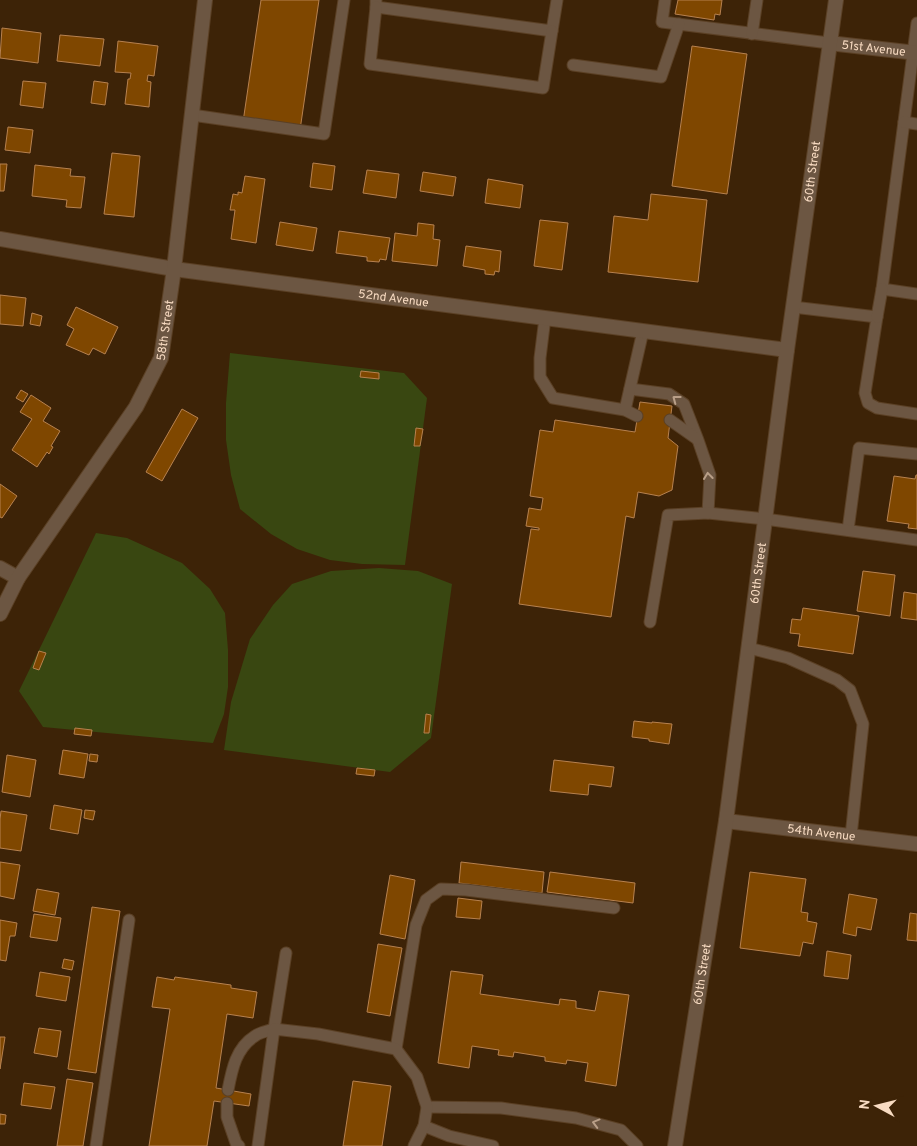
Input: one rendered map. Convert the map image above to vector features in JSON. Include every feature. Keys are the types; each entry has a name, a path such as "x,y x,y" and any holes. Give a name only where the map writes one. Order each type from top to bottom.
{"street":[{"name":"58th Street","path":"0,614 18,578 136,407 161,358 174,269 205,0"},
{"name":"60th Street","path":"675,1146 726,821 787,350 836,0"},
{"name":"51st Avenue","path":"830,43 915,52"},
{"name":"52nd Avenue","path":"0,239 174,269 787,350"},
{"path":"0,568 18,578"},
{"name":"54th Avenue","path":"726,821 917,844"}],"lane":[{"path":"192,115 324,134 344,0"},
{"path":"552,31 376,3 370,64 543,88 552,31 556,0"},
{"path":"665,0 662,22 830,43"},
{"path":"752,34 757,0"},
{"path":"917,23 915,52 882,289 865,393 868,403 877,408 917,414"},
{"path":"572,65 661,77 679,24"},
{"path":"904,122 917,124"},
{"path":"882,289 917,294"},
{"path":"793,307 877,318"},
{"path":"545,318 540,358 540,377 553,398 626,410 637,416"},
{"path":"626,410 643,331"},
{"path":"630,388 669,394 684,404 710,475 708,514"},
{"path":"670,420 698,440"},
{"path":"848,530 859,448 917,454"},
{"path":"650,622 668,515 708,514 765,519 917,540"},
{"path":"749,648 788,658 837,680 850,690 863,724 852,836"},
{"path":"396,1049 416,925 426,900 440,889 466,890 614,908"},
{"path":"96,1146 129,920"},
{"path":"258,1146 286,953"},
{"path":"228,1090 232,1067 242,1047 256,1035 274,1029 318,1034 396,1049 417,1077 427,1107 424,1126 414,1146"},
{"path":"227,1103 227,1117 236,1143 239,1146"},
{"path":"427,1107 501,1108 576,1118 621,1130 637,1146"},
{"path":"424,1126 449,1136 493,1146"}],"green space":[{"path":"230,353 404,373 427,398 405,565 362,564 330,560 297,549 271,534 240,509 231,475 226,440 226,403"},
{"path":"96,533 127,538 182,563 210,589 225,613 228,687 224,714 213,743 43,727 19,691"},
{"path":"379,568 418,571 452,584 431,738 390,772 224,750 231,702 250,639 273,605 292,584 331,571"}],"building":[{"path":"261,0 319,0 300,130 243,122"},
{"path":"678,0 722,0 720,15 715,14 714,20 675,14"},
{"path":"2,28 41,33 38,63 0,58"},
{"path":"60,35 104,39 100,66 57,61"},
{"path":"118,41 158,46 154,76 148,75 147,81 151,82 149,107 125,104 128,79 130,79 131,73 115,72"},
{"path":"692,46 747,54 727,194 672,186"},
{"path":"23,81 46,83 43,108 20,105"},
{"path":"94,81 108,83 105,105 91,103"},
{"path":"8,127 33,130 30,153 5,150"},
{"path":"112,153 140,156 134,217 104,214"},
{"path":"313,163 335,166 332,190 310,187"},
{"path":"0,164 7,164 4,191 0,191"},
{"path":"35,165 71,169 70,176 85,177 81,208 66,207 67,200 32,196"},
{"path":"367,170 399,174 396,198 363,193"},
{"path":"423,172 456,177 453,196 420,191"},
{"path":"245,176 265,179 256,243 231,239 235,210 230,210 233,194 238,195 238,192 242,193"},
{"path":"488,179 523,185 520,208 485,203"},
{"path":"651,194 707,200 698,282 608,272 614,216 648,220"},
{"path":"540,220 568,223 562,270 534,266"},
{"path":"280,222 317,228 313,251 276,245"},
{"path":"418,223 434,225 433,239 440,240 437,266 392,261 395,233 417,236"},
{"path":"339,231 390,238 386,260 380,259 379,262 367,261 367,257 336,253"},
{"path":"466,246 501,251 499,272 495,271 494,275 485,274 485,270 463,266"},
{"path":"0,295 26,298 23,326 0,324"},
{"path":"76,307 118,327 105,354 93,348 89,355 66,345 74,329 67,325"},
{"path":"32,313 42,316 40,326 30,324"},
{"path":"361,371 379,373 379,379 360,377"},
{"path":"21,390 28,394 23,402 16,398"},
{"path":"31,395 51,408 43,421 60,431 51,446 53,447 49,454 47,452 37,467 12,450 32,419 20,412"},
{"path":"640,402 672,406 668,438 678,446 672,490 659,496 638,492 634,518 626,516 611,617 519,604 531,529 539,530 539,528 526,526 529,508 541,510 543,498 530,496 540,430 553,432 555,420 635,432"},
{"path":"182,409 198,418 162,481 146,472"},
{"path":"416,428 423,429 420,446 414,446"},
{"path":"916,475 917,529 908,528 909,524 887,521 894,476 915,479"},
{"path":"0,484 17,496 2,518 0,517"},
{"path":"863,571 895,575 890,616 857,611"},
{"path":"904,592 917,594 917,620 901,618"},
{"path":"803,608 859,616 853,654 798,646 800,634 790,633 792,619 801,620"},
{"path":"39,651 46,653 39,670 33,668"},
{"path":"426,714 431,715 429,733 424,733"},
{"path":"634,721 672,724 669,744 632,737"},
{"path":"75,728 92,730 91,736 74,734"},
{"path":"63,750 88,754 84,778 59,774"},
{"path":"90,754 98,755 97,762 89,761"},
{"path":"7,755 36,760 30,797 2,792"},
{"path":"554,760 614,767 611,787 589,784 588,795 550,791"},
{"path":"357,768 375,770 374,776 356,774"},
{"path":"54,805 82,810 78,834 50,829"},
{"path":"85,810 95,811 93,820 84,818"},
{"path":"1,811 27,815 21,851 0,848"},
{"path":"0,862 20,865 14,899 0,896"},
{"path":"461,862 544,872 542,893 459,883"},
{"path":"550,872 635,883 633,903 547,892"},
{"path":"750,872 806,879 801,912 808,913 807,921 817,923 813,944 803,942 800,956 740,948"},
{"path":"390,875 415,880 405,939 380,934"},
{"path":"37,889 59,893 55,915 33,911"},
{"path":"849,894 877,899 871,930 857,927 856,936 843,933"},
{"path":"458,898 482,901 480,919 456,917"},
{"path":"92,907 120,911 96,1073 68,1069"},
{"path":"910,913 917,914 917,941 907,940"},
{"path":"34,914 61,918 57,941 30,937"},
{"path":"0,920 17,923 15,936 10,936 6,961 0,960"},
{"path":"378,944 402,948 390,1016 367,1012"},
{"path":"827,951 851,955 848,979 824,976"},
{"path":"64,959 74,961 72,970 62,968"},
{"path":"451,971 483,975 480,994 559,1005 560,999 576,1001 576,1008 595,1011 599,991 629,995 616,1086 585,1081 588,1063 567,1060 566,1064 545,1061 545,1057 514,1052 513,1057 498,1055 499,1050 472,1046 469,1068 438,1063"},
{"path":"40,972 70,977 66,1001 36,996"},
{"path":"157,977 174,980 175,977 231,985 231,988 257,992 253,1018 227,1014 216,1088 251,1094 249,1106 214,1101 207,1146 149,1146 170,1009 152,1007"},
{"path":"39,1028 61,1031 57,1057 34,1053"},
{"path":"0,1037 5,1037 0,1069"},
{"path":"67,1079 93,1083 83,1146 57,1146"},
{"path":"353,1081 391,1086 382,1146 343,1146"},
{"path":"24,1083 55,1087 51,1109 21,1105"},
{"path":"0,1114 6,1115 5,1124 0,1124"}]}
